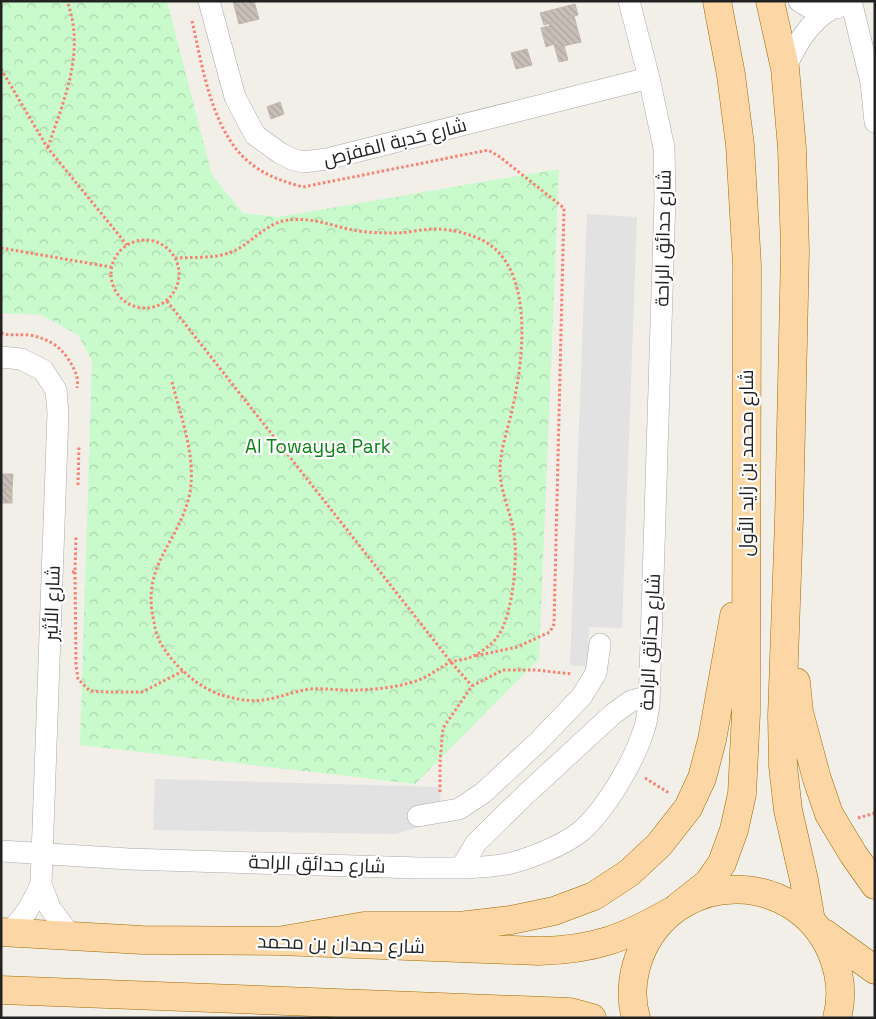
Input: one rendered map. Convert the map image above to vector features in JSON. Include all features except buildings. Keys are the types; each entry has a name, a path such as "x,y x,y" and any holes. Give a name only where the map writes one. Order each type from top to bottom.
{"main road":[{"name":"شارع محمد بن زايد الأول","path":"676,908 708,883 722,863 734,830 742,794 746,713 747,265 740,145 731,75 717,1"},
{"path":"770,1 785,68 792,148 795,251 782,716 783,766 788,810 814,924 827,943 835,960 839,978 840,997 837,1018"},
{"path":"278,941 364,926 459,926 511,920 554,911 594,896 629,873 660,845 689,805 702,778 712,740 737,599 746,510"},
{"path":"789,519 796,681 800,712 817,780 829,814 853,854 875,885"},
{"path":"636,1018 632,993 634,974 639,956 647,939 676,908 693,898 724,890 756,891 786,902 799,910 814,924 875,970"},
{"name":"شارع حمدان بن محمد","path":"5,932 142,940 278,941 539,951 562,950 609,942 642,928 676,908"},
{"path":"1,990 570,1012 592,1018"},
{"path":"264,1000 316,1010 381,1018"}],"street":[{"name":"شارع حَدبة المَفرَص","path":"209,1 235,97 255,136 280,153 303,162 328,160 649,78"},
{"name":"شارع حدائق الراحة","path":"1,851 139,859 461,868 506,864 545,852 580,832 598,812 634,754 644,729 649,696 666,198 664,148 649,78 629,1"},
{"path":"799,1 808,7 831,9"},
{"path":"785,68 808,29 820,16 831,9 852,3 871,82 875,122"},
{"name":"شارع الأثير","path":"1,357 21,359 43,370 56,390 58,413 40,884 25,917 5,932"},
{"path":"418,816 460,809 484,793 538,742 582,696 596,673 600,644"},
{"path":"461,868 476,843 613,714 631,701 649,696"},
{"name":"شارع الأثير","path":"40,884 50,908 72,936"}],"path":[{"path":"47,147 71,76 74,58 73,23 67,1"},
{"path":"172,382 190,455 190,485 181,519 154,571 150,597 152,614 160,643 183,671 207,690 243,700 261,700 306,690 360,690 401,685 421,679 451,662 517,647 550,632 554,624 564,208 500,157 488,150 303,187 275,179 254,166 239,153 226,134 207,87 191,20"},
{"path":"1,69 47,147 127,245"},
{"path":"175,258 212,257 228,254 268,227 282,221 308,219 356,230 380,233 435,229 449,230 478,238 493,247 502,256 518,288 520,313 521,347 517,386 500,467 501,483 514,531 514,569 507,619 497,639 473,657"},
{"path":"140,240 153,241 166,248 175,258 178,269 178,281 174,292 167,300 156,306 145,308 133,306 122,300 115,291 111,279 111,268 116,255 127,245 140,240"},
{"path":"1,248 111,268"},
{"path":"167,300 451,662 472,686"},
{"path":"74,572 76,665 78,679 90,691 142,692 183,671"},
{"path":"440,813 440,762 443,728 472,686 503,670 546,670 592,679"},
{"path":"627,767 689,805"}],"green space":[{"name":"Al Towayya Park","path":"1,1 167,1 212,175 243,213 278,217 559,169 539,659 415,784 80,745 92,361 78,335 42,315 1,313"}],"shaded area":[{"path":"587,214 637,217 622,628 589,627 587,667 570,665"},
{"path":"155,779 441,787 439,821 396,834 153,830"}]}
